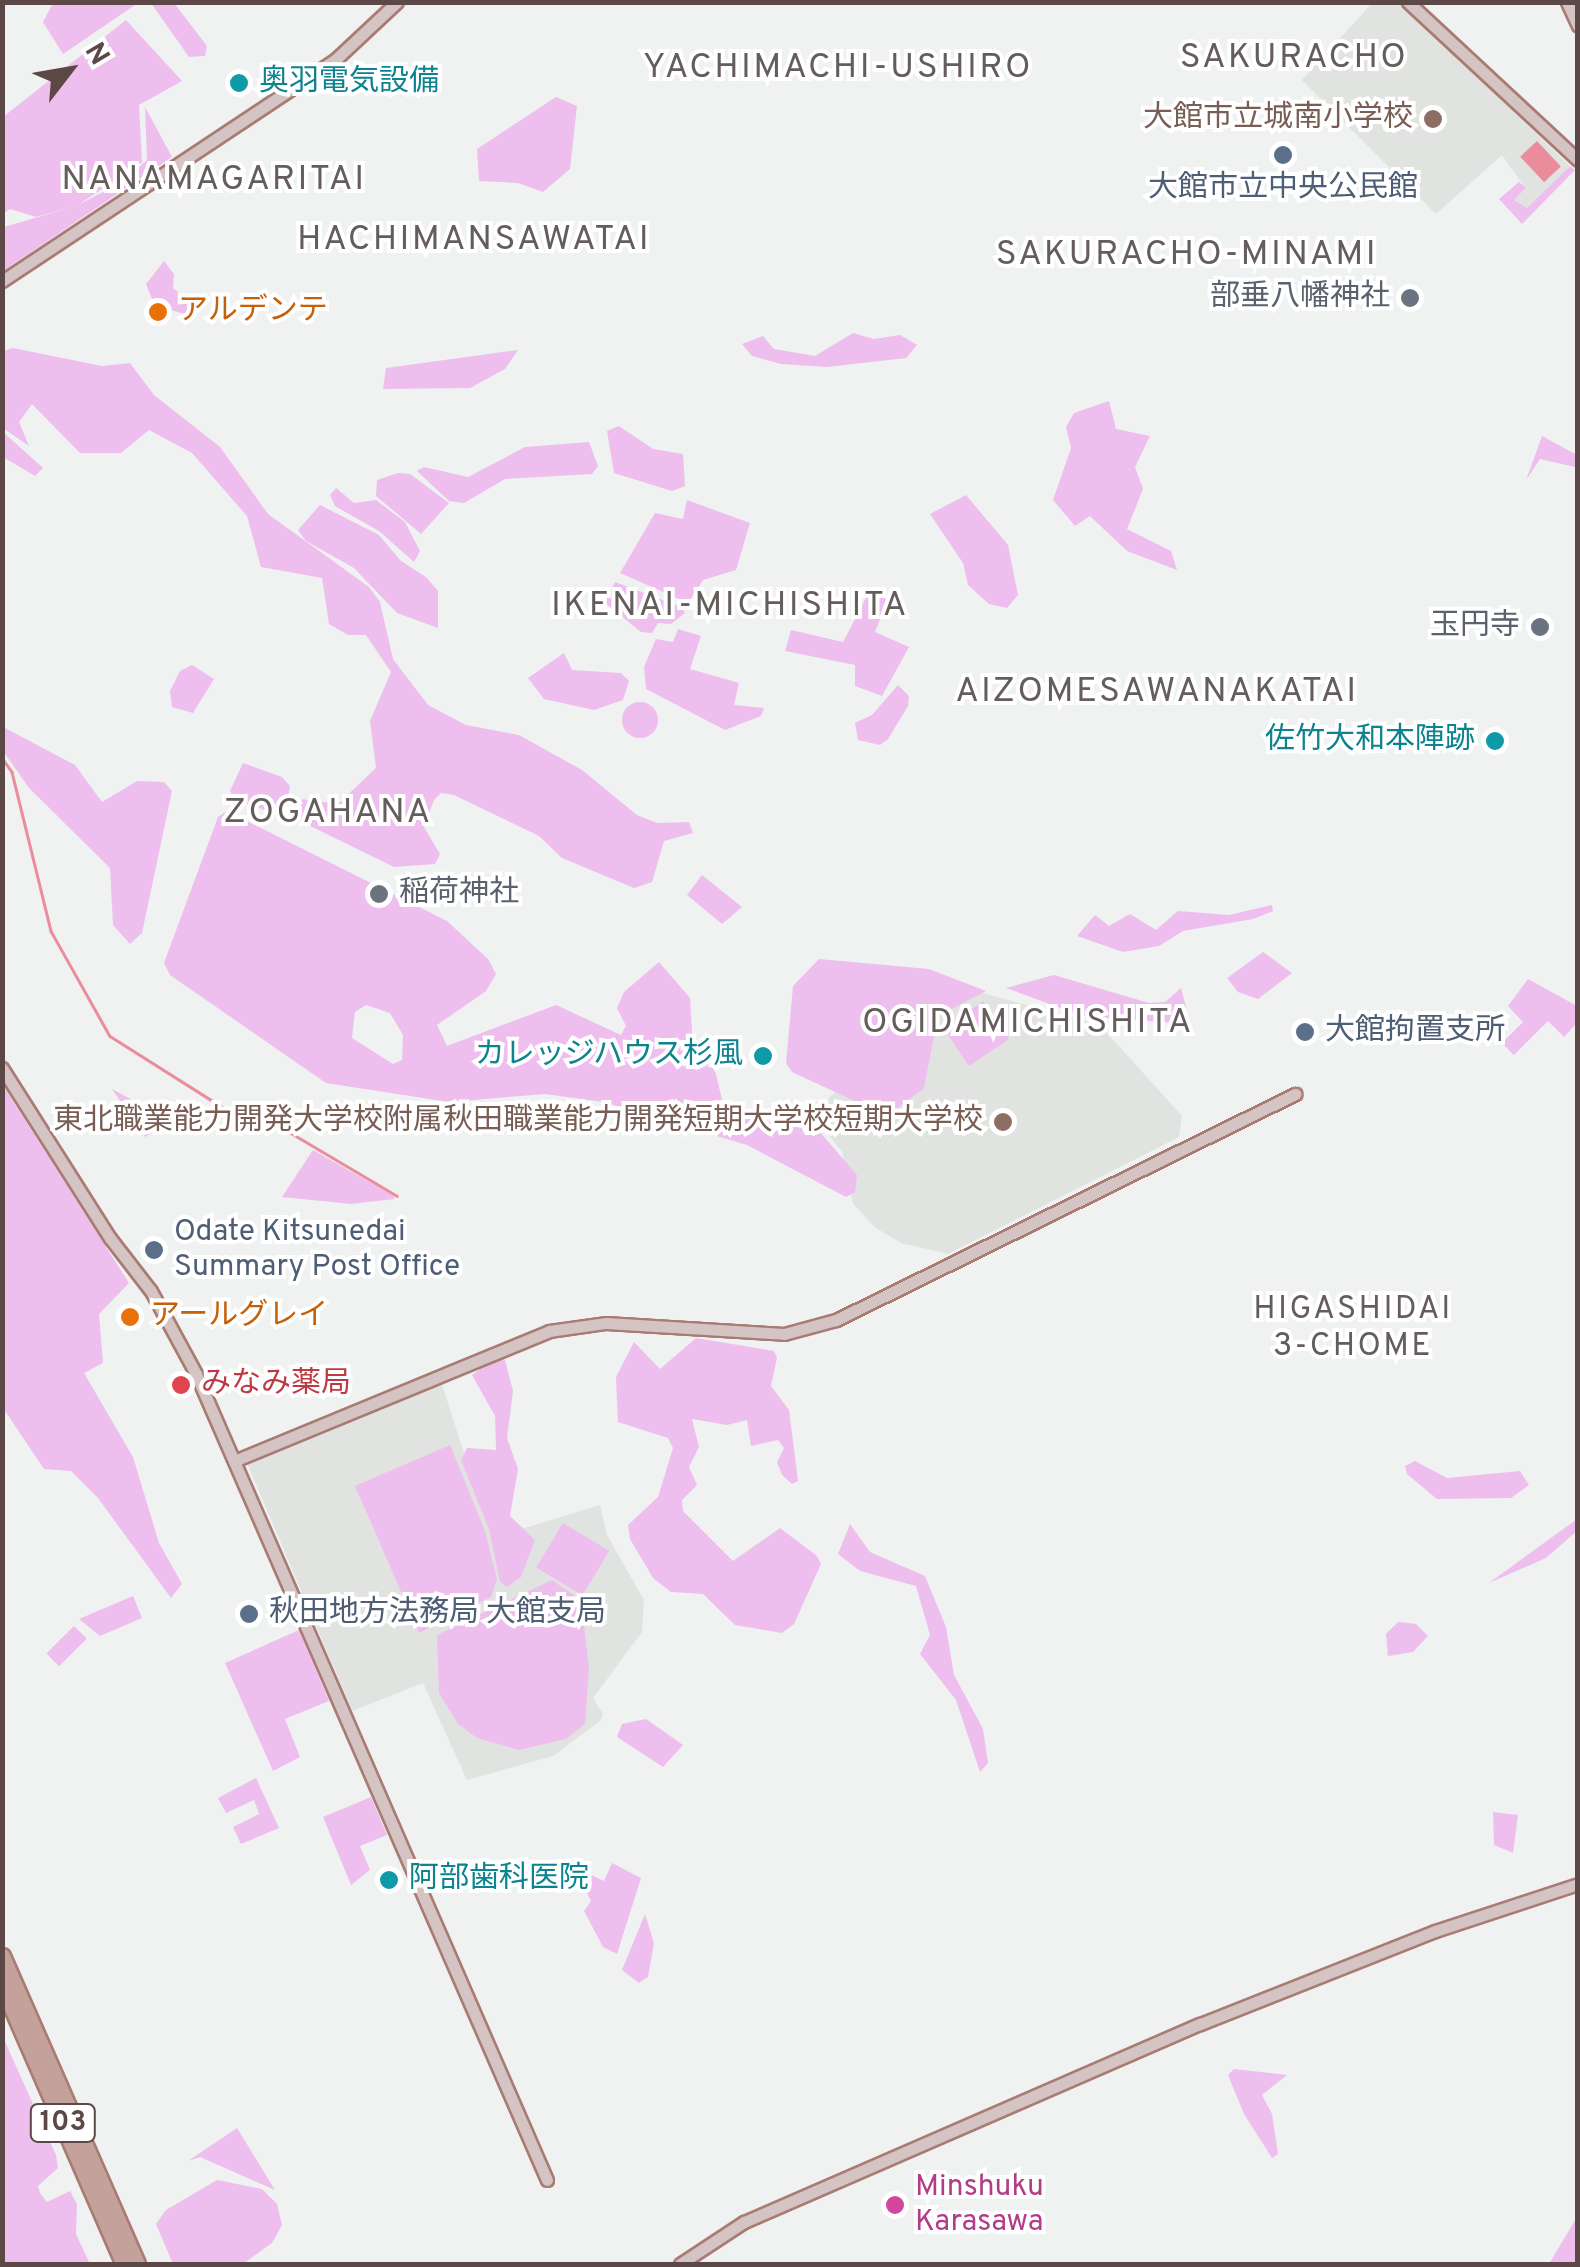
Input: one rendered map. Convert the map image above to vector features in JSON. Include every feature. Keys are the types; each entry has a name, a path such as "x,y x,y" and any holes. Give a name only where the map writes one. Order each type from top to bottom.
{"highway":[{"path":"2,1952 18,2006"},
{"path":"2,1987 18,2006"},
{"name":"103","path":"18,2006 119,2234 123,2264"},
{"path":"119,2234 139,2264"}],"street":[{"path":"2,280 336,59 397,2"},
{"path":"1408,2 1578,160"},
{"path":"1566,2 1578,26"},
{"path":"2,1068 164,1313 234,1462 547,2180"},
{"path":"234,1462 549,1331 606,1323 784,1334 836,1320 1295,1094"},
{"path":"680,2264 744,2222 1202,2023 1435,1931 1578,1884"}],"shaded area":[{"path":"53,2 138,3 63,54 43,22"},
{"path":"151,3 174,3 207,46 205,56 189,57"},
{"name":"大館市立城南小学校","path":"1372,3 1401,3 1570,166 1527,208 1513,200 1526,189 1502,155 1436,214 1302,80"},
{"path":"126,20 182,81 139,105 142,162 78,205 124,181 147,160 145,107 172,157 3,271 4,227 76,206 36,217 10,209 3,214 3,117"},
{"path":"556,97 577,106 570,169 543,192 518,183 479,181 477,149"},
{"path":"1537,141 1561,167 1544,182 1520,157"},
{"path":"1570,166 1575,170 1522,224 1499,199 1519,182 1526,188 1514,200 1527,208"},
{"path":"164,261 174,274 173,288 189,301 186,314 161,308 151,297 146,284"},
{"path":"853,333 874,339 900,335 917,345 906,358 827,367 781,364 752,356 742,344 763,336 774,349 815,356"},
{"path":"13,348 102,366 130,363 154,395 220,447 268,514 369,587 380,602 393,659 428,705 466,725 519,735 582,770 637,815 657,823 689,822 693,833 664,841 652,882 634,888 562,858 539,836 454,795 441,793 434,800 424,827 440,854 435,864 394,867 298,820 302,799 338,804 376,768 370,721 391,672 366,635 348,635 329,624 322,578 261,567 247,516 192,453 149,430 121,453 80,453 32,404 19,422 29,446 3,428 3,351"},
{"path":"518,350 505,369 470,388 383,389 386,368"},
{"path":"1109,401 1116,429 1150,436 1135,467 1143,489 1127,529 1171,551 1177,570 1127,551 1090,516 1075,526 1053,500 1071,448 1066,427 1074,413"},
{"path":"619,426 653,449 683,454 685,486 672,491 614,473 607,431"},
{"path":"3,432 43,468 35,476 3,457"},
{"path":"1542,436 1577,455 1575,467 1540,459 1526,480"},
{"path":"589,442 598,466 592,474 505,479 464,503 449,501 417,471 424,467 468,477 525,447"},
{"path":"398,473 410,474 449,503 421,534 376,496 377,480"},
{"path":"336,488 354,503 376,500 405,522 420,551 414,562 379,531 335,506 330,495"},
{"path":"966,495 1008,545 1018,595 1007,608 989,604 968,585 963,563 930,514"},
{"path":"687,500 750,523 736,570 703,580 688,603 620,573 655,513 683,519"},
{"path":"320,505 379,535 401,561 426,577 438,591 438,628 397,613 354,568 306,541 298,530"},
{"path":"615,582 682,607 685,613 671,624 658,623 652,633 641,632 604,602"},
{"path":"870,590 888,600 875,632 909,647 882,696 855,686 855,665 785,651 791,630 843,642"},
{"path":"678,629 701,636 690,669 739,683 734,705 764,708 761,716 725,730 646,689 644,667 656,639 673,642"},
{"path":"564,653 572,670 621,673 629,681 623,700 594,710 544,699 528,678"},
{"path":"192,665 214,679 193,713 172,707 170,691 180,671"},
{"path":"898,685 909,696 908,706 888,739 880,745 858,740 855,723 872,715"},
{"path":"640,702 653,707 658,720 653,733 640,738 627,733 622,720 627,707"},
{"path":"3,727 75,765 102,802 137,781 164,782 172,791 142,933 130,944 113,925 110,868 29,788 3,751"},
{"path":"243,763 282,777 290,786 285,809 276,814 234,799 230,791"},
{"path":"227,811 447,921 488,959 496,974 486,991 437,1025 447,1046 556,1005 621,1035 626,1026 617,1008 624,992 659,962 690,998 692,1033 716,1074 723,1104 735,1116 819,1131 857,1175 855,1192 846,1197 747,1145 603,1102 545,1094 449,1102 326,1083 170,975 164,963 218,817","holes":["366,1005 390,1013 403,1035 402,1060 393,1064 352,1038 355,1012"]},
{"path":"702,875 742,907 722,924 687,895"},
{"path":"1272,905 1273,911 1253,919 1183,931 1159,946 1123,952 1077,936 1095,915 1109,926 1130,914 1156,930 1178,911 1229,915"},
{"path":"1263,952 1292,973 1258,999 1238,992 1227,978"},
{"path":"819,959 929,969 986,991 938,1016 924,1088 898,1108 861,1104 792,1072 786,1063 793,986"},
{"path":"1054,975 1149,1003 1165,1002 1181,988 1186,1007 1174,1023 1083,1016 1006,988"},
{"path":"1528,979 1577,1006 1577,1023 1564,1037 1548,1021 1514,1055 1502,1043 1523,1022 1508,1006"},
{"name":"東北職業能力開発大学校附属秋田職業能力開発短期大学校短期大学校","path":"979,992 1100,1025 1182,1116 1179,1137 948,1254 901,1243 876,1228 853,1204 842,1152 823,1128 827,1100 838,1089 928,1017"},
{"path":"983,1001 1009,1039 969,1066 943,1028"},
{"path":"2,1084 129,1283 99,1314 103,1363 84,1373 133,1457 159,1543 182,1584 171,1598 98,1498 71,1471 44,1469 3,1408"},
{"path":"112,1089 166,1118 167,1122 145,1137"},
{"path":"313,1150 394,1199 351,1204 282,1197"},
{"path":"696,1338 774,1351 777,1358 771,1386 789,1410 798,1481 792,1484 782,1475 777,1462 784,1448 778,1440 751,1446 747,1420 727,1425 692,1419 699,1447 689,1467 697,1485 682,1500 683,1511 733,1561 780,1528 817,1556 821,1564 794,1624 782,1633 735,1625 703,1594 671,1592 653,1578 630,1539 628,1525 658,1497 673,1448 668,1438 618,1422 616,1377 634,1342 660,1369"},
{"path":"496,1358 505,1360 513,1391 507,1438 518,1469 510,1516 535,1540 521,1577 507,1587 500,1582 489,1529 461,1460 467,1448 496,1450 495,1416 472,1375"},
{"path":"441,1381 468,1466 511,1526 525,1528 600,1505 607,1535 644,1600 642,1632 593,1698 603,1714 600,1721 553,1756 467,1780 423,1683 352,1711 247,1463"},
{"path":"450,1445 485,1531 497,1579 491,1597 419,1633 355,1486"},
{"path":"1415,1461 1447,1478 1520,1471 1529,1485 1511,1498 1437,1499 1407,1474 1405,1466"},
{"path":"1577,1519 1577,1531 1546,1558 1489,1583"},
{"path":"563,1523 609,1551 583,1595 536,1568"},
{"path":"850,1524 870,1552 925,1576 946,1627 954,1675 983,1729 988,1763 980,1772 956,1700 920,1654 930,1635 916,1586 860,1571 838,1554"},
{"path":"552,1580 581,1600 589,1668 585,1724 566,1739 519,1750 477,1738 458,1724 439,1693 437,1635"},
{"path":"133,1596 142,1618 100,1636 79,1619"},
{"path":"1398,1622 1416,1624 1428,1636 1413,1652 1388,1656 1386,1634"},
{"path":"74,1626 87,1639 59,1666 46,1654"},
{"path":"299,1630 329,1701 285,1719 300,1757 273,1771 225,1663"},
{"path":"646,1719 683,1745 663,1767 617,1737 622,1724"},
{"path":"256,1778 279,1828 241,1844 233,1827 259,1814 254,1800 226,1813 218,1798"},
{"path":"371,1797 387,1835 360,1846 370,1870 351,1885 323,1817"},
{"path":"1493,1812 1518,1815 1513,1853 1494,1845"},
{"path":"612,1863 641,1878 617,1954 603,1947 584,1911 591,1901 581,1881 591,1875 604,1881"},
{"path":"645,1914 654,1943 648,1977 639,1983 622,1970"},
{"path":"2,2035 56,2155 58,2168 38,2186 40,2193 47,2202 70,2191 77,2204 76,2234 90,2264 3,2264"},
{"path":"1234,2069 1287,2075 1262,2095 1272,2114 1278,2154 1272,2158 1244,2114 1228,2075"},
{"path":"237,2128 275,2190 200,2157 188,2161"},
{"path":"217,2180 262,2189 277,2204 282,2225 272,2243 243,2264 173,2264 156,2224 166,2210"},
{"path":"1577,2217 1577,2264 1549,2264"}],"waterway":[{"path":"2,758 12,772 51,931 110,1036 243,1120 286,1130 397,1196"}],"place":[{"name":"奥羽電気設備","path":"239,83"},
{"name":"大館市立城南小学校","path":"1433,119"},
{"name":"大館市立中央公民館","path":"1283,155"},
{"name":"部垂八幡神社","path":"1410,298"},
{"name":"アルデンテ","path":"158,312"},
{"name":"玉円寺","path":"1540,627"},
{"name":"佐竹大和本陣跡","path":"1495,741"},
{"name":"稲荷神社","path":"379,894"},
{"name":"大館拘置支所","path":"1305,1032"},
{"name":"カレッジハウス杉風","path":"763,1056"},
{"name":"東北職業能力開発大学校附属秋田職業能力開発短期大学校短期大学校","path":"1003,1122"},
{"name":"Odate Kitsunedai Summary Post Office","path":"154,1250"},
{"name":"アールグレイ","path":"130,1317"},
{"name":"みなみ薬局","path":"181,1385"},
{"name":"秋田地方法務局 大館支局","path":"249,1614"},
{"name":"阿部歯科医院","path":"389,1880"},
{"name":"Minshuku Karasawa","path":"895,2205"}],"district":[{"name":"SAKURACHO","path":"1294,58"},
{"name":"YACHIMACHI-USHIRO","path":"838,68"},
{"name":"NANAMAGARITAI","path":"214,180"},
{"name":"HACHIMANSAWATAI","path":"474,240"},
{"name":"SAKURACHO-MINAMI","path":"1187,255"},
{"name":"IKENAI-MICHISHITA","path":"730,606"},
{"name":"AIZOMESAWANAKATAI","path":"1157,692"},
{"name":"ZOGAHANA","path":"328,813"},
{"name":"OGIDAMICHISHITA","path":"1028,1023"},
{"name":"HIGASHIDAI 3-CHOME","path":"1353,1330"}]}
